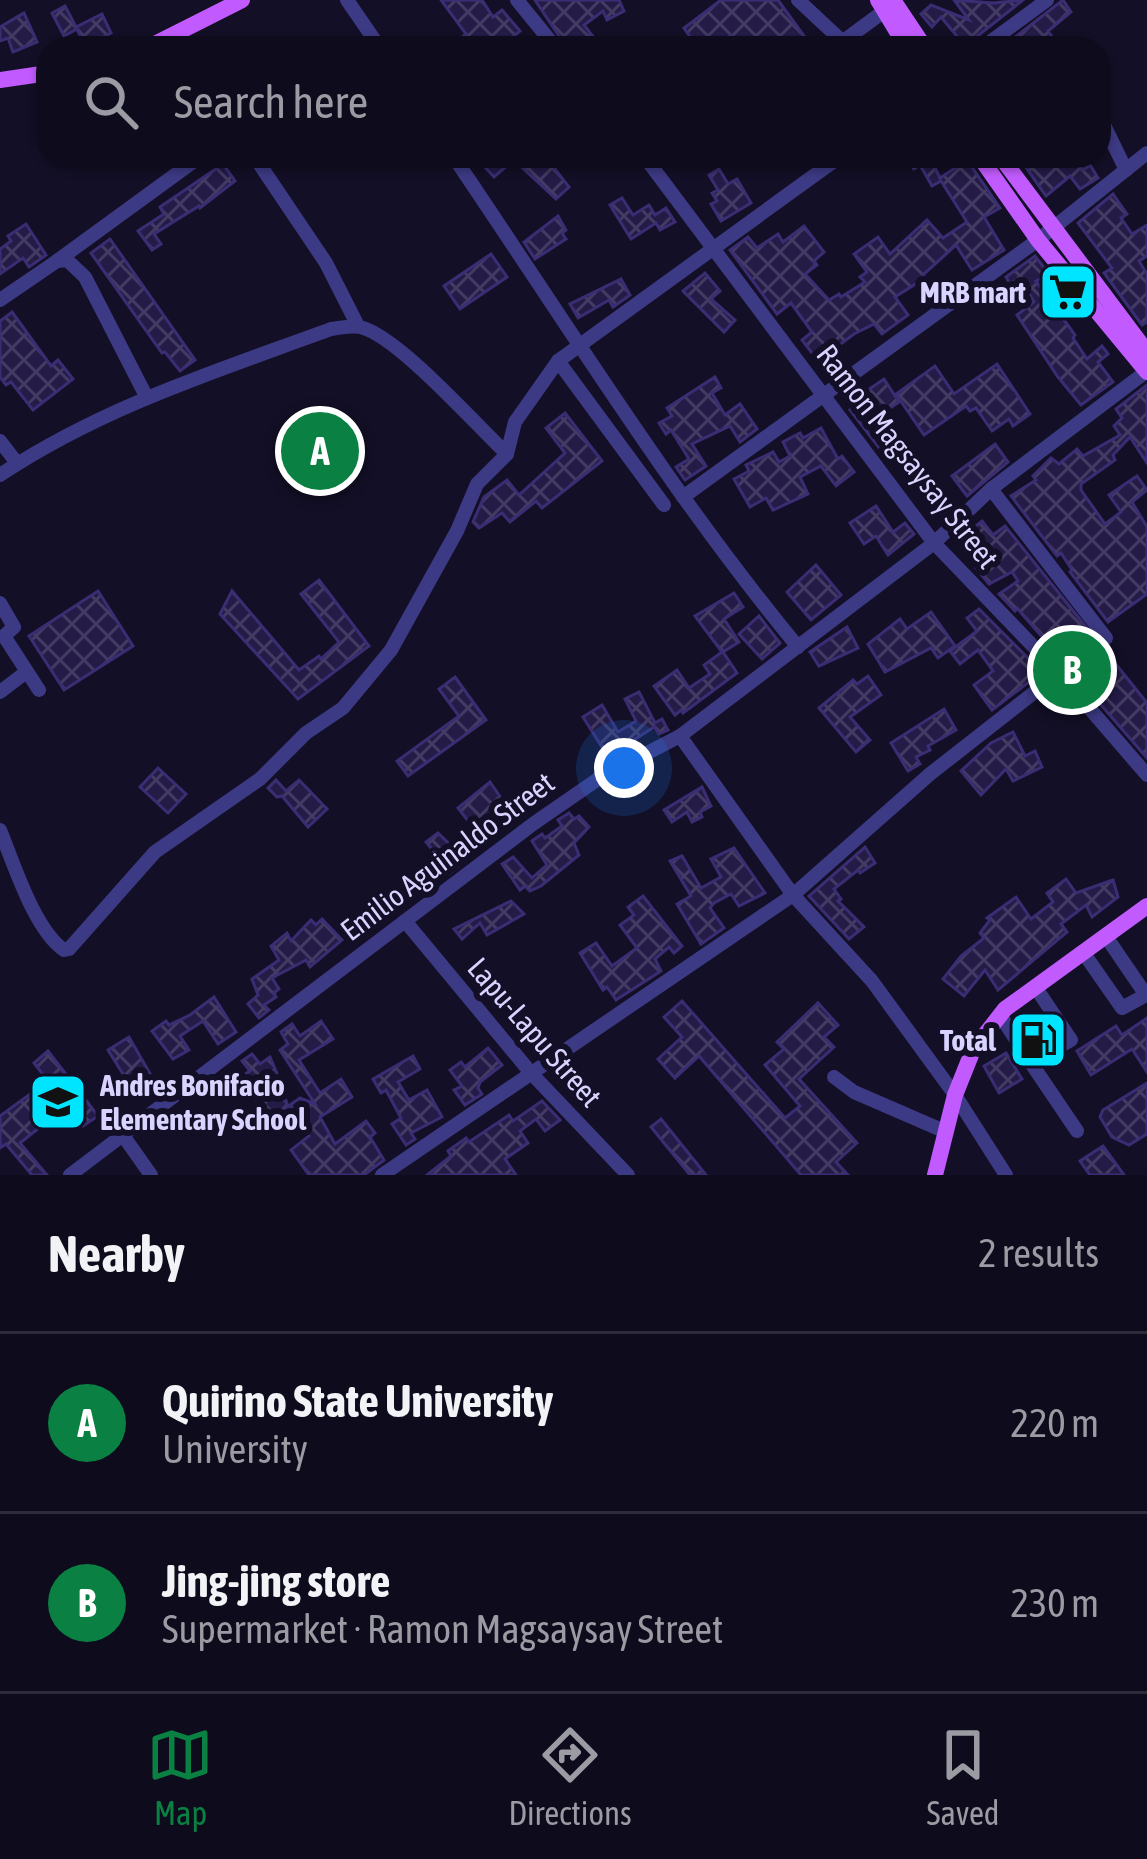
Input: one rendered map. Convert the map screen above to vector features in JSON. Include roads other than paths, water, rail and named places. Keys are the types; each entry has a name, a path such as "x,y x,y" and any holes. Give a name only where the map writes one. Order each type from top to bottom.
{"main road":[{"path":"171,36 242,0"},
{"path":"888,3 902,36"},
{"path":"888,3 915,36"},
{"path":"2,74 36,73"},
{"path":"989,168 1147,352"},
{"path":"1007,168 1045,234 1147,372"},
{"path":"935,1175 944,1131 973,1050 1000,1015 1147,906"}],"street":[{"path":"347,0 372,36"},
{"path":"517,0 546,36"},
{"path":"799,0 831,36"},
{"path":"998,36 1047,0"},
{"path":"850,36 888,3"},
{"path":"1111,139 1126,170"},
{"path":"683,497 1045,234 1147,153"},
{"path":"0,300 185,168"},
{"path":"262,168 326,263 358,326"},
{"path":"461,168 683,497 739,576 798,647"},
{"name":"Ramon Magsaysay Street","path":"653,168 934,543 1059,673 1147,775"},
{"path":"0,830 51,938 69,949 155,852 260,779 306,733 343,708 391,650 457,531 477,484 507,454 514,422 558,361 824,168"},
{"path":"57,261 67,260 85,277 146,396"},
{"path":"0,475 56,439 146,396 331,329 358,326 384,338 404,355 507,454"},
{"path":"558,361 664,505"},
{"name":"Emilio Aguinaldo Street","path":"70,1175 601,777 680,736 934,543 991,489 1147,372"},
{"path":"0,441 17,463"},
{"path":"991,489 1106,638"},
{"path":"0,603 14,627 4,636 39,690"},
{"path":"0,692 26,673"},
{"path":"382,1175 793,895 930,774 1059,673"},
{"path":"680,736 793,895 872,980 1006,1175"},
{"name":"Lapu-Lapu Street","path":"405,921 531,1073 628,1175"},
{"path":"1085,955 1122,1008 1146,995 1107,938"},
{"path":"1031,1063 1071,1040 1036,988"},
{"path":"1000,1015 1077,1131"},
{"path":"834,1077 854,1093 944,1131"},
{"path":"122,1135 152,1175"}],"place":[{"name":"MRB mart","path":"1068,292"},
{"name":"Quirino State University","path":"320,451"},
{"name":"Jing-jing store","path":"1072,670"},
{"name":"Total","path":"1038,1040"},
{"name":"Andres Bonifacio Elementary School","path":"58,1102"}]}
